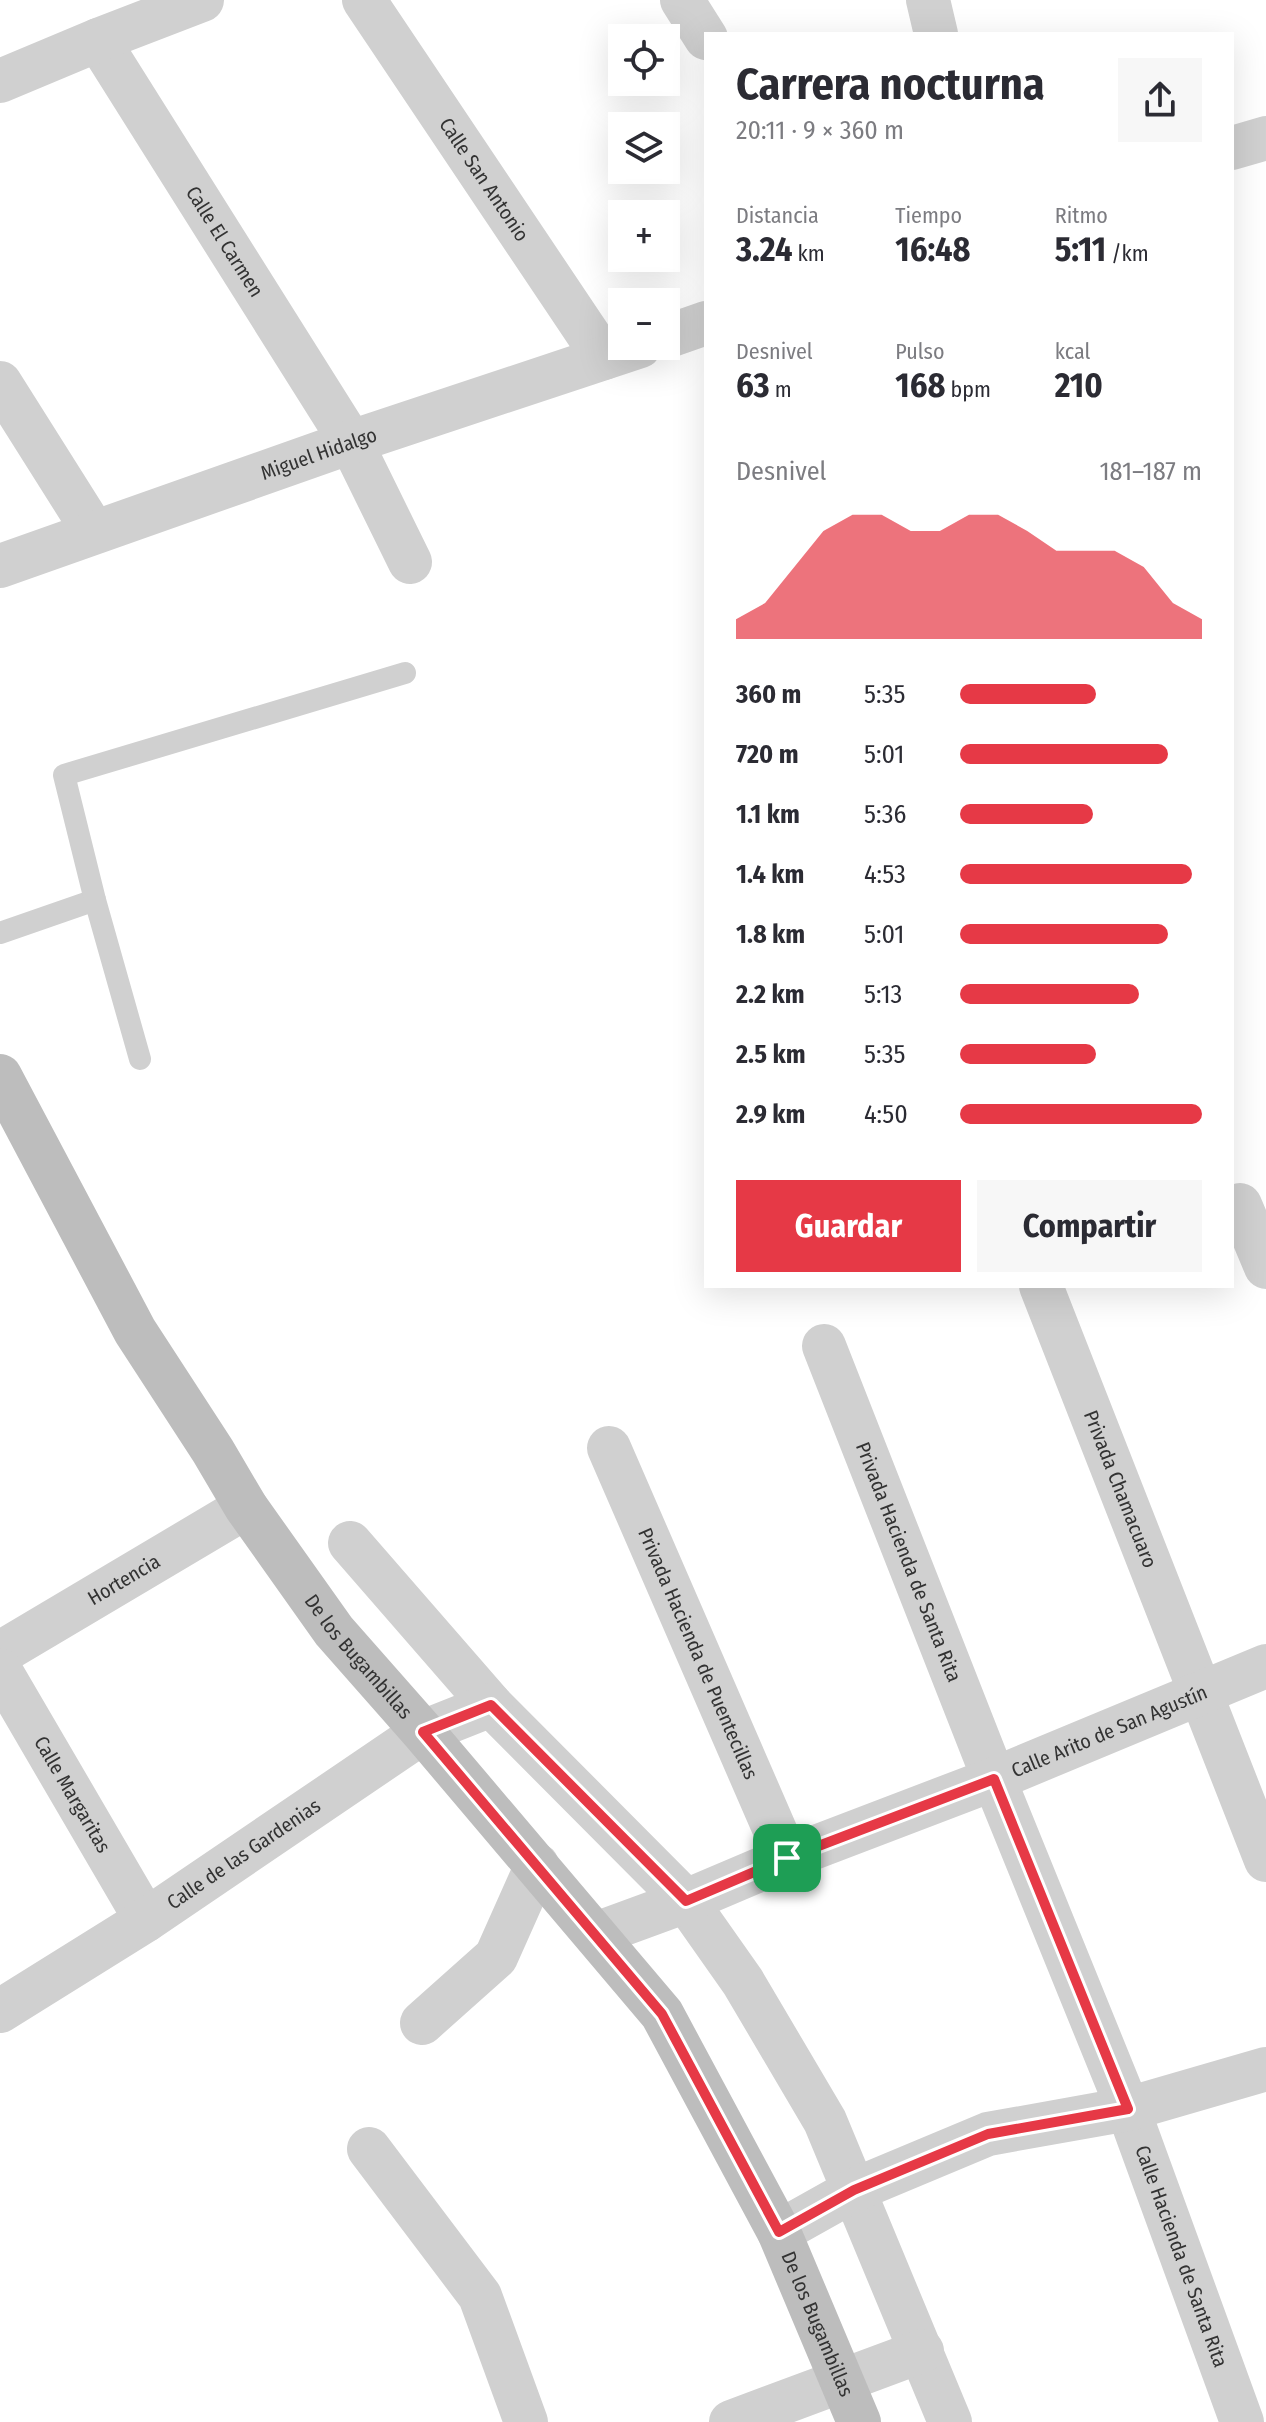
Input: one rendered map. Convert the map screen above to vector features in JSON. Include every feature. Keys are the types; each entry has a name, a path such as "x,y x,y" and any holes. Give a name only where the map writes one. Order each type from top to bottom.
{"street":[{"path":"0,81 202,0"},
{"name":"Calle San Antonio","path":"364,0 608,333"},
{"path":"682,0 704,35"},
{"path":"928,0 936,32"},
{"name":"Calle El Carmen","path":"98,40 351,442 410,562"},
{"path":"1234,147 1266,138"},
{"path":"680,332 704,324"},
{"name":"Miguel Hidalgo","path":"0,566 351,442 608,357"},
{"path":"0,383 94,532"},
{"name":"De los Bugambillas","path":"0,1076 135,1331 246,1507 334,1631 662,2014 779,2232 859,2422"},
{"path":"1240,1205 1266,1267"},
{"name":"Privada Chamacuaro","path":"1042,1288 1266,1860"},
{"name":"Privada Hacienda de Santa Rita","path":"824,1346 994,1779"},
{"name":"Privada Hacienda de Puentecillas","path":"609,1448 787,1858"},
{"name":"Hortencia","path":"0,1653 246,1507"},
{"path":"350,1543 491,1705 686,1901 743,1982 825,2121 950,2422"},
{"name":"Calle Arito de San Agustín","path":"596,1934 994,1779 1266,1666"},
{"name":"Calle Margaritas","path":"0,1670 146,1920"},
{"name":"Calle de las Gardenias","path":"0,2011 146,1920 423,1732 491,1705"},
{"name":"Calle Hacienda de Santa Rita","path":"994,1779 1128,2109 1242,2422"},
{"path":"422,2023 496,1957 537,1865"},
{"path":"779,2232 854,2190 988,2134 1128,2109 1266,2069"},
{"path":"369,2149 480,2296 526,2422"},
{"path":"731,2422 922,2351"}],"lane":[{"path":"140,1059 64,775 405,673"},
{"path":"0,933 95,900"}],"route":[{"path":"491,1705 686,1901 787,1858 994,1779 1128,2109 988,2134 854,2190 779,2232 662,2014 423,1732 491,1705"}]}
